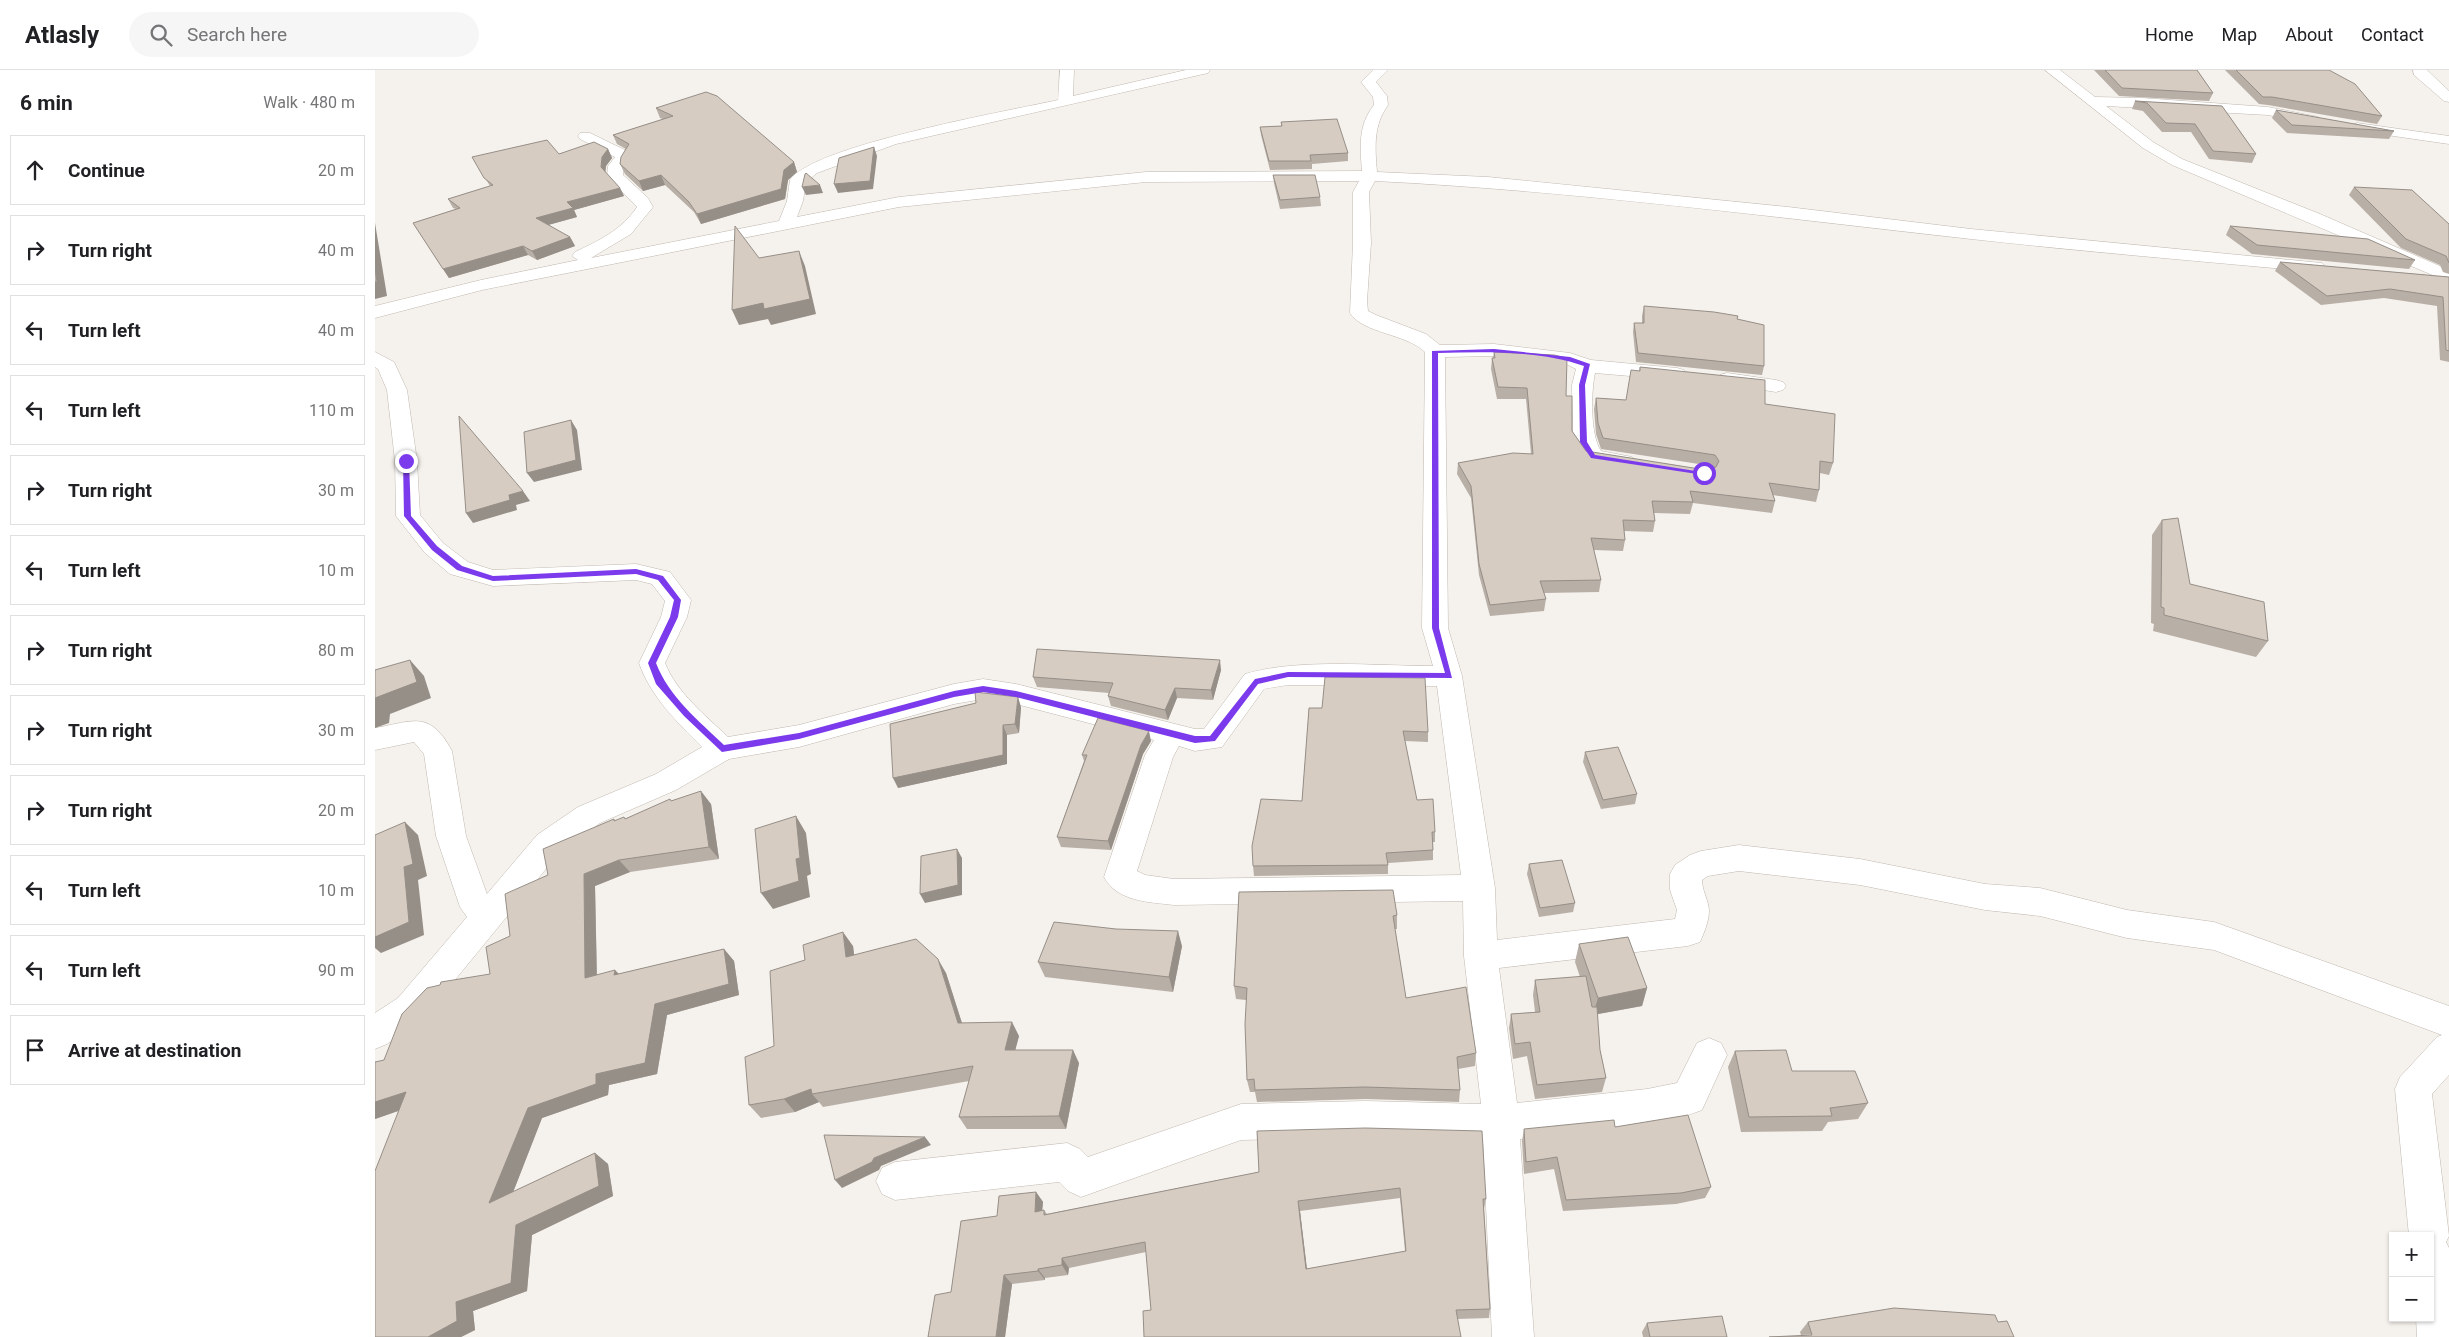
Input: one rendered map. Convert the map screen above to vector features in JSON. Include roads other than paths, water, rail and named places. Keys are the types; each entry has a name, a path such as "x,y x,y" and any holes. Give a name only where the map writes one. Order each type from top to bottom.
{"street":[{"path":"1064,103 1067,92 1067,70"},
{"path":"787,223 795,201 798,180 811,170 892,140 1064,103 1203,70"},
{"path":"1381,70 1368,82 1380,96 1381,105 1373,114 1367,140 1370,176 1361,192 1362,243 1358,301 1359,313 1373,323 1418,336 1435,351 1435,628 1449,676 1479,888 1481,956 1501,1123 1513,1337"},
{"path":"2052,70 2093,100 2148,145 2177,162 2298,211 2449,279"},
{"path":"2421,70 2419,72 2449,98"},
{"path":"2093,100 2268,111 2334,124 2449,140"},
{"path":"550,271 624,232 640,217 645,207 642,201 615,176 616,166 624,156 585,136"},
{"path":"375,312 481,284 899,202 1147,177 1370,176 1488,182 1604,192 1971,234 2333,269"},
{"path":"2410,276 2449,279"},
{"path":"1435,351 1494,350 1570,359 1587,366 1776,386"},
{"path":"375,358 387,366 397,390 406,461 408,516 434,548 459,568 493,578 636,572 661,578 677,600 674,617 652,663 659,682 687,714 722,749"},
{"path":"1587,366 1582,385 1583,442 1593,456 1645,465"},
{"path":"375,1033 409,1009 548,844 589,815 665,782 722,749 799,736 954,694 983,689 1016,694 1195,740 1212,739 1255,681 1288,675 1449,676"},
{"path":"375,739 420,730 438,751 451,836 476,907 493,908"},
{"path":"1172,734 1159,755 1120,877 1140,888 1218,893 1479,888"},
{"path":"1481,956 1688,932 1693,910 1686,890 1686,874 1701,864 1739,858 1860,872 1985,897 2040,902 2127,924 2213,936 2380,995 2449,1022"},
{"path":"2429,1232 2413,1089 2449,1049"},
{"path":"895,1181 1067,1162 1081,1178 1241,1122 1365,1119 1501,1123 1647,1107 1689,1098 1709,1055"},
{"path":"2432,1277 2438,1337"}]}
